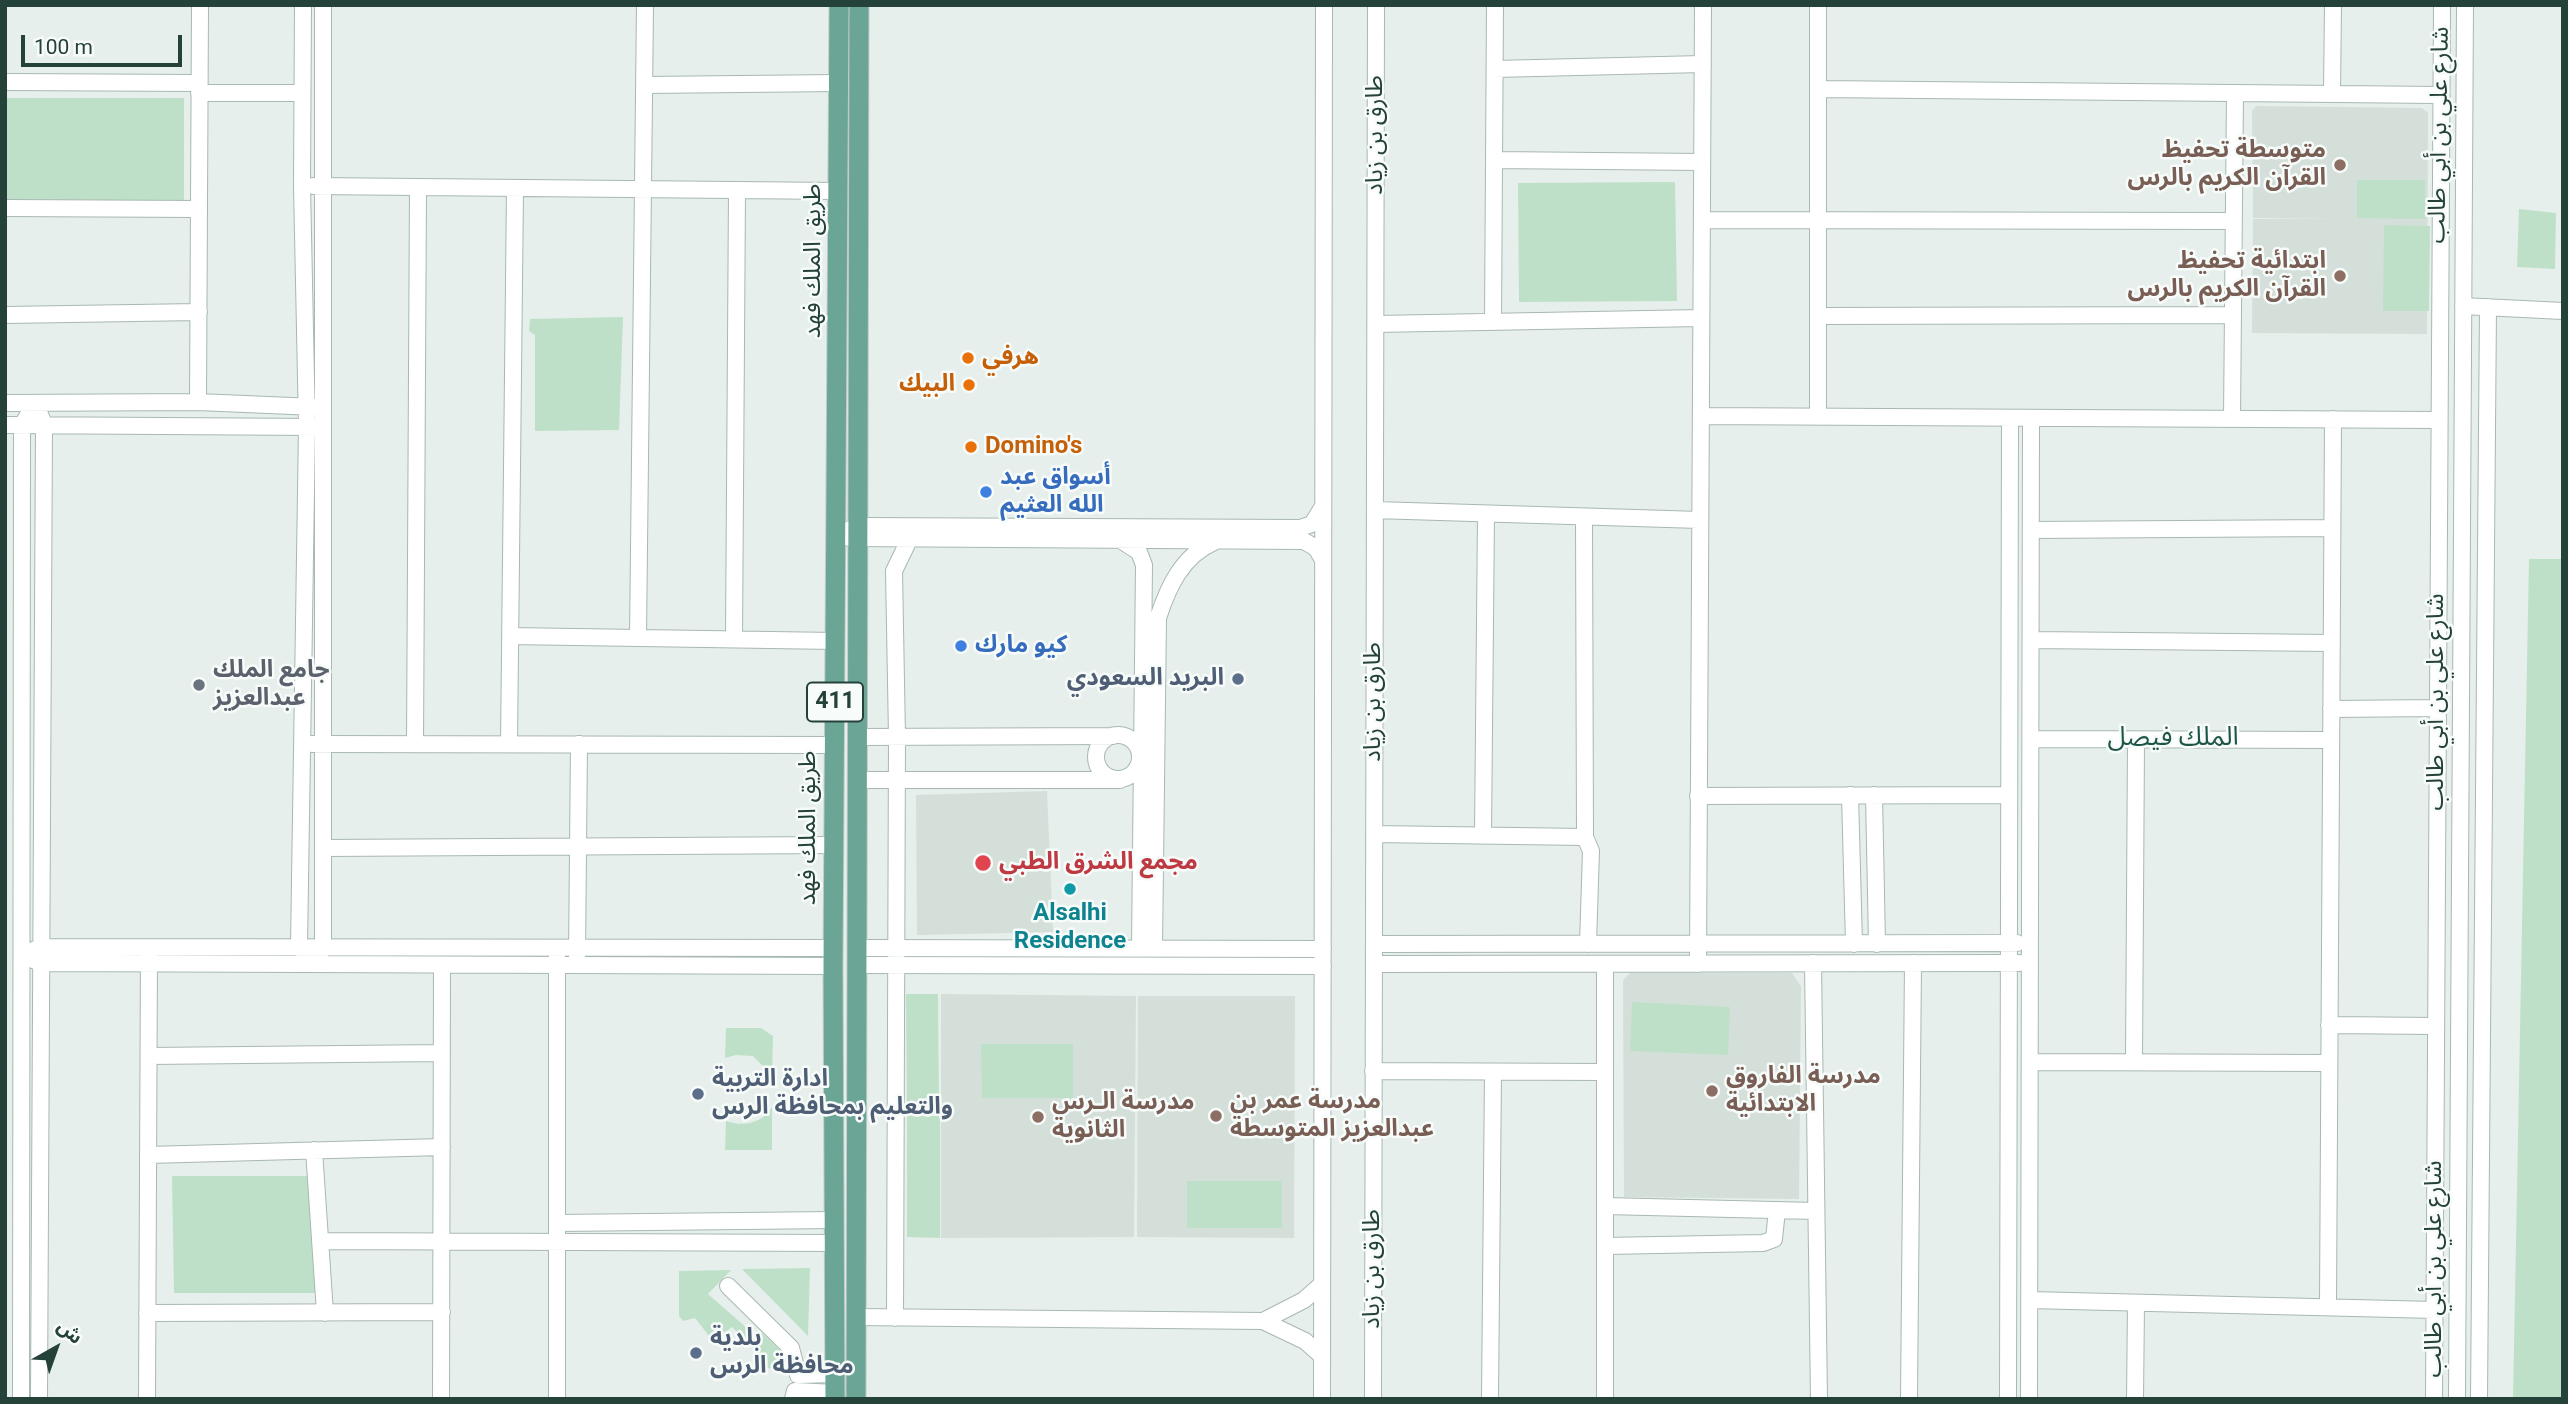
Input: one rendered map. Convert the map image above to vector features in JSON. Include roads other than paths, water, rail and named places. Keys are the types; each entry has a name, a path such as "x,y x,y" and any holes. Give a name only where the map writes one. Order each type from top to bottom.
{"main road":[{"name":"طريق الملك فهد","path":"835,1388 833,957 839,5"},
{"name":"طريق الملك فهد","path":"856,1399 859,5"}],"street":[{"path":"198,402 200,5"},
{"path":"303,5 302,186 307,426 300,744 299,947 316,964"},
{"path":"316,964 323,947 323,5"},
{"path":"638,638 645,5"},
{"name":"طارق بن زياد","path":"1322,1399 1324,5"},
{"name":"طارق بن زياد","path":"1373,1399 1377,5"},
{"path":"1493,322 1495,5"},
{"path":"1698,964 1703,5"},
{"path":"1818,5 1818,417"},
{"path":"2332,94 2333,5"},
{"name":"شارع علي بن أبي طالب","path":"2434,1399 2442,5"},
{"name":"شارع علي بن أبي طالب","path":"2457,1399 2465,5"},
{"path":"1495,69 1703,64"},
{"path":"5,82 302,93"},
{"path":"644,85 839,83"},
{"path":"1818,89 2440,95"},
{"path":"2232,419 2235,93"},
{"path":"1494,160 1702,162"},
{"path":"302,186 839,191"},
{"path":"415,744 418,187"},
{"path":"509,744 515,189"},
{"path":"734,639 737,191"},
{"path":"5,208 199,209"},
{"path":"1702,220 2234,220"},
{"path":"2463,306 2563,311"},
{"path":"2479,1399 2488,307"},
{"path":"5,315 199,312"},
{"path":"1818,316 2233,315"},
{"path":"1376,324 1702,318"},
{"path":"5,403 198,402 325,407"},
{"path":"35,403 44,424 39,1399"},
{"path":"21,1399 13,1296 13,1041 22,955 22,425 35,403"},
{"path":"1701,416 2438,419"},
{"path":"2008,1399 2010,418"},
{"path":"2029,1399 2031,418"},
{"path":"2328,1307 2333,419"},
{"path":"5,425 325,427"},
{"path":"836,535 1300,528 1312,524 1323,504"},
{"path":"1375,510 1700,520"},
{"path":"1483,835 1486,514"},
{"path":"1584,517 1585,837 1591,851 1588,944"},
{"path":"2031,530 2332,528"},
{"path":"858,533 909,540 1304,541 1316,548 1323,560"},
{"path":"895,1318 894,948 897,737 894,571 909,540"},
{"path":"1122,541 1139,552 1144,565 1140,757 1147,948"},
{"path":"1147,948 1156,778 1158,618 1171,584 1182,567 1194,554 1216,541"},
{"path":"5,622 22,622"},
{"path":"510,636 835,641"},
{"path":"2032,640 2332,643"},
{"path":"2331,709 2437,708"},
{"path":"1113,736 1101,743 1097,764 1105,776 1120,779"},
{"path":"857,737 1127,737 1156,778"},
{"path":"2031,739 2331,740"},
{"path":"857,780 1120,779 1127,778 1140,757 1157,740"},
{"path":"2134,1062 2136,740"},
{"path":"300,744 835,745"},
{"path":"577,965 579,744"},
{"path":"1850,795 1854,944"},
{"path":"1874,795 1877,944"},
{"path":"1699,796 2009,795"},
{"path":"1374,834 1585,837"},
{"path":"323,848 834,845"},
{"path":"1374,944 2030,943"},
{"path":"22,955 149,955 299,947 577,947 833,957"},
{"path":"557,947 557,1399"},
{"path":"857,957 894,948 1147,948 1323,957"},
{"path":"149,955 316,964 442,965 577,965 833,957"},
{"path":"147,1399 149,955"},
{"path":"857,957 895,965 1323,957"},
{"path":"1813,963 1819,1399"},
{"path":"1909,1399 1913,963"},
{"path":"1374,964 2030,963"},
{"path":"1605,964 1605,1399"},
{"path":"441,1399 442,965"},
{"path":"2329,1025 2436,1026"},
{"path":"149,1056 442,1053"},
{"path":"2030,1062 2329,1063"},
{"path":"1373,1071 1605,1072"},
{"path":"1490,1399 1493,1072"},
{"path":"148,1155 442,1147"},
{"path":"314,1150 325,1313"},
{"path":"1605,1206 1816,1211"},
{"path":"1605,1246 1763,1243 1774,1239 1777,1231 1777,1210"},
{"path":"557,1223 834,1220"},
{"path":"320,1241 834,1243"},
{"path":"1263,1321 1304,1300 1322,1284"},
{"path":"728,1286 791,1348 795,1388 835,1388"},
{"path":"13,1296 39,1296"},
{"path":"2029,1300 2435,1310"},
{"path":"2135,1399 2136,1303"},
{"path":"147,1313 442,1312"},
{"path":"856,1317 1263,1321 1305,1342 1322,1356"}],"place":[{"name":"متوسطة تحفيظ القرآن الكريم بالرس","path":"2340,165"},
{"name":"ابتدائية تحفيظ القرآن الكريم بالرس","path":"2340,276"},
{"name":"هرفي","path":"968,358"},
{"name":"البيك","path":"969,385"},
{"name":"Domino's","path":"971,447"},
{"name":"أسواق عبد الله العثيم","path":"986,492"},
{"name":"كيو مارك","path":"961,646"},
{"name":"البريد السعودي","path":"1238,679"},
{"name":"جامع الملك عبدالعزيز","path":"199,685"},
{"name":"مجمع الشرق الطبي","path":"983,863"},
{"name":"Alsalhi Residence","path":"1070,889"},
{"name":"مدرسة الفاروق الابتدائية","path":"1712,1091"},
{"name":"ادارة التربية والتعليم بمحافظة الرس","path":"698,1094"},
{"name":"مدرسة عمر بن عبدالعزيز المتوسطة","path":"1216,1116"},
{"name":"مدرسة الـرس الثانوية","path":"1038,1117"},
{"name":"بلدية محافظة الرس","path":"696,1353"}],"district":[{"name":"الملك فيصل","path":"2173,738"}]}
